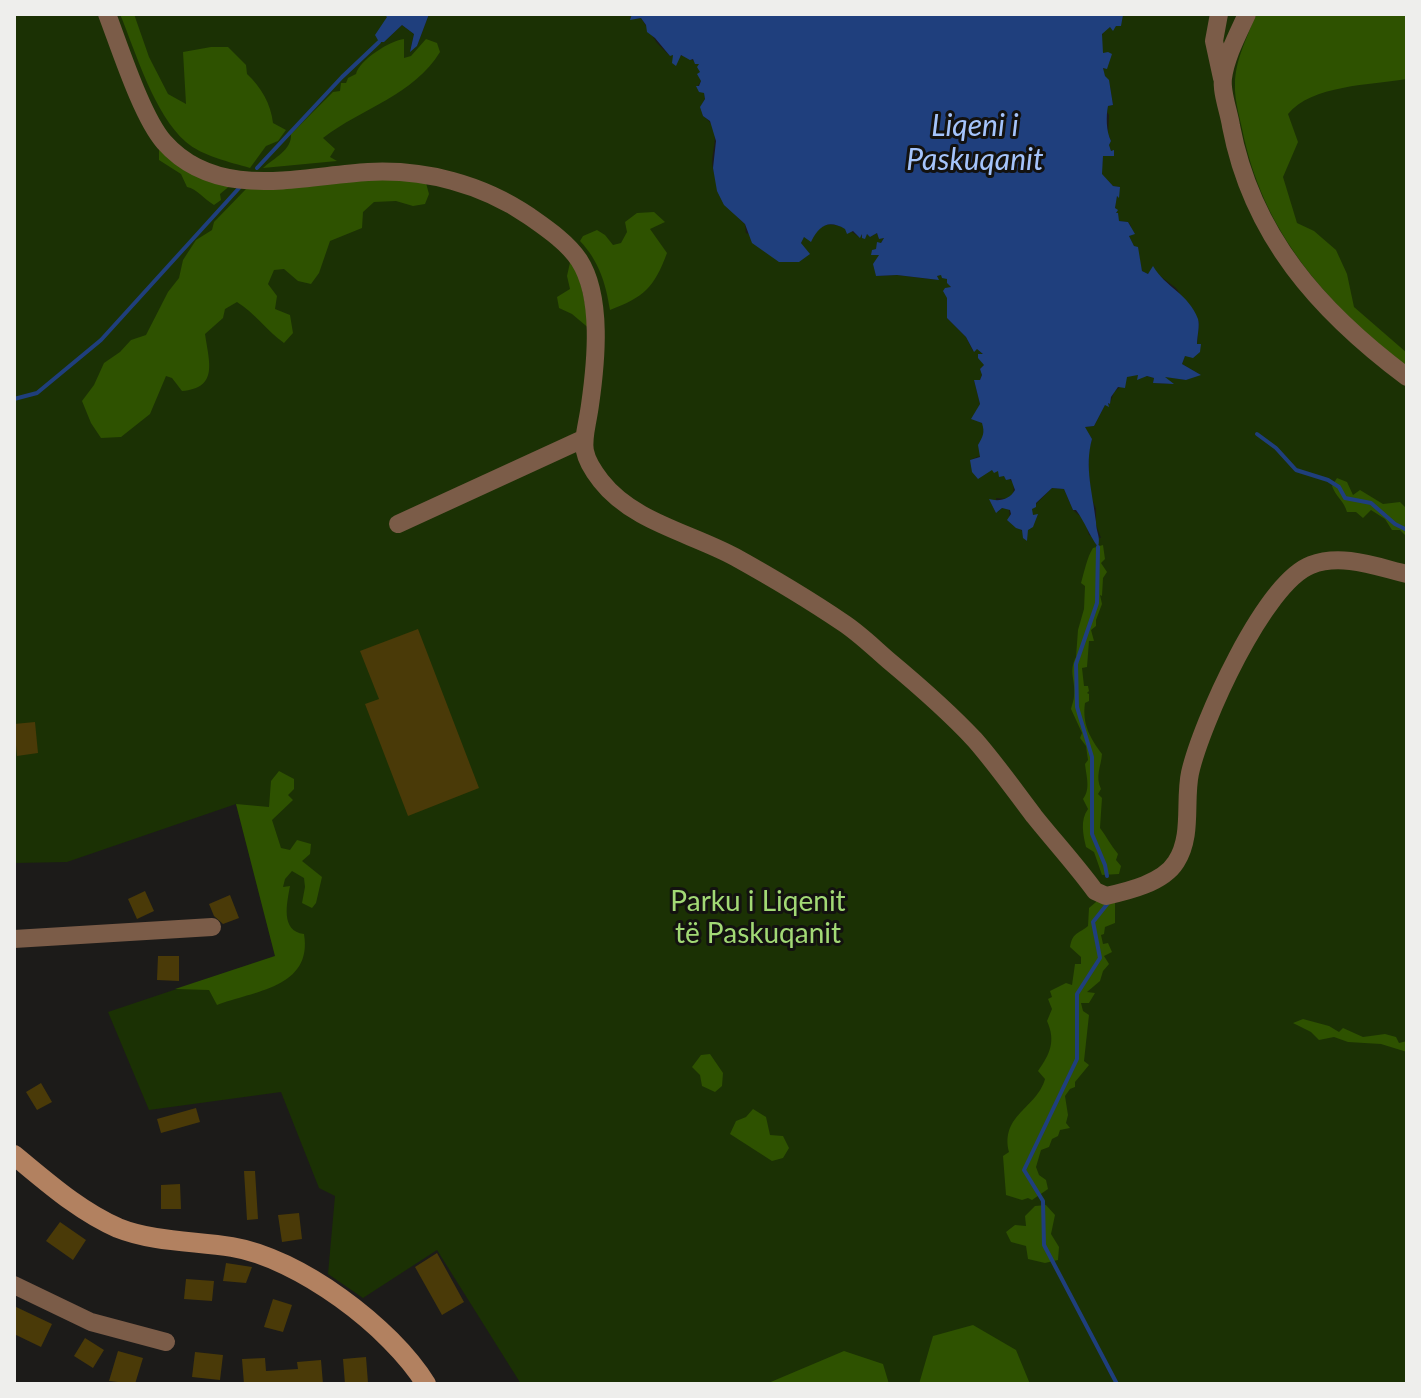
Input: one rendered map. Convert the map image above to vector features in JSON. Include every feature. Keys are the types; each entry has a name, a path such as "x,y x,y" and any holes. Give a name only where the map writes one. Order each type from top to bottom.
{"street":[{"path":"107,14 151,122 174,152 198,166 219,175 253,182 369,172 426,176 460,183 511,204 568,247 587,276 595,328 596,358 583,450 589,464 618,499 657,522 734,556 847,625 978,743 1095,891 1106,896 1136,888 1164,874 1175,864 1186,836 1190,772 1213,704 1260,620 1287,583 1306,567 1326,562 1354,562 1407,574"},
{"path":"1219,14 1214,41 1242,171 1282,254 1347,327 1407,377"},
{"path":"1223,80 1247,14"},
{"path":"398,524 583,439"},
{"path":"14,939 212,927"},
{"path":"14,1155 70,1200 122,1229 236,1247 287,1266 368,1318 394,1341 426,1384"},
{"path":"14,1285 91,1322 166,1342"}],"green space":[{"name":"Parku i Liqenit të Paskuqanit","path":"14,14 384,14 387,16 384,42 402,25 414,34 410,51 417,46 429,14 632,14 631,19 641,18 657,43 670,56 684,55 699,64 701,81 697,87 704,93 703,116 710,122 715,134 713,169 726,199 745,224 746,233 803,249 801,243 804,236 813,238 822,226 828,224 859,237 864,234 863,238 867,234 870,237 877,233 879,239 885,236 877,249 872,250 872,255 880,254 875,263 876,276 938,280 937,276 942,274 942,278 947,278 947,283 951,285 947,298 947,318 966,337 973,351 977,349 983,354 980,359 984,365 980,369 980,380 974,380 980,404 975,419 983,424 984,436 980,456 970,460 998,470 1014,483 1013,496 996,498 998,512 1002,508 1009,509 1010,519 1024,533 1028,530 1032,508 1052,488 1064,489 1073,510 1085,520 1089,535 1101,538 1090,494 1088,453 1092,439 1084,427 1094,426 1114,392 1126,382 1126,376 1138,374 1154,378 1153,383 1172,384 1163,376 1186,380 1199,374 1182,364 1185,356 1199,348 1200,344 1197,345 1199,322 1176,288 1152,270 1148,274 1142,271 1129,236 1131,226 1128,222 1119,221 1117,215 1115,204 1120,187 1113,186 1101,174 1103,156 1114,155 1108,145 1111,141 1107,112 1108,106 1113,105 1103,72 1106,53 1100,46 1103,31 1110,27 1113,30 1123,16 1121,14 1407,14 1407,1384 521,1384 437,1250 363,1298 328,1274 335,1196 319,1188 281,1092 149,1110 108,1012 275,956 236,804 67,862 14,863"},
{"path":"120,14 134,14 149,57 168,94 186,104 183,52 228,47 246,65 247,74 261,90 273,123 286,130 278,141 266,146 250,168 208,155 186,142 164,116 155,99"},
{"path":"1256,14 1407,14 1407,79 1343,88 1298,104 1288,114 1298,142 1283,177 1297,223 1314,231 1336,250 1347,274 1354,307 1407,353 1407,368 1327,294 1285,238 1268,208 1254,174 1235,91 1240,57"},
{"path":"404,39 404,58 411,56 426,39 437,43 440,52 429,67 402,90 323,138 335,149 330,157 337,161 263,168 289,145 291,134 333,92 340,91 341,83 346,83 356,74 369,57"},
{"path":"159,149 232,184 220,194 221,200 214,205 187,187 181,174 159,160"},
{"path":"368,176 426,183 429,194 425,204 413,206 396,201 374,202 363,212 362,228 330,241 319,273 311,284 298,281 284,269 274,270 268,284 277,296 275,309 290,315 293,333 284,343 237,302 225,309 223,318 205,334 209,372 202,385 182,391 172,378 166,376 150,414 121,437 101,438 82,401 104,363 131,340 146,335 168,292 179,278 183,260 196,240 212,230 214,222 246,189"},
{"path":"654,212 665,222 650,229 667,253 662,265 646,290 610,310 601,273 580,241 583,236 597,230 613,245 621,243 627,232 625,222 637,213"},
{"path":"571,258 576,263 591,330 572,314 559,308 557,297 570,289 567,276"},
{"path":"1337,478 1347,482 1353,495 1360,490 1383,504 1400,502 1407,509 1407,537 1400,530 1392,530 1385,519 1371,510 1363,518 1356,512 1347,512 1332,486"},
{"path":"1103,545 1105,559 1101,563 1107,572 1100,595 1102,604 1096,626 1091,630 1094,641 1089,641 1087,667 1082,668 1084,686 1088,686 1089,691 1089,701 1085,703 1084,711 1086,724 1102,754 1098,776 1101,789 1098,794 1102,798 1100,828 1118,854 1116,860 1121,866 1119,874 1102,875 1094,852 1086,847 1084,837 1083,822 1088,809 1083,799 1087,786 1085,764 1088,760 1086,746 1080,738 1082,733 1071,709 1074,699 1073,667 1084,609 1085,586 1081,583 1093,548"},
{"path":"279,771 294,779 294,789 288,795 293,800 272,820 281,848 290,850 297,840 311,844 310,854 302,861 322,877 312,908 302,903 304,878 292,871 283,887 290,886 288,922 296,932 304,934 304,952 299,966 290,977 263,991 217,1005 209,990 175,989 275,956 236,804 269,807 271,781"},
{"path":"1095,897 1115,899 1115,923 1105,927 1101,935 1103,944 1108,943 1112,952 1104,956 1109,964 1100,981 1087,992 1095,993 1089,1003 1081,1003 1083,1011 1089,1015 1084,1061 1089,1065 1065,1096 1066,1123 1070,1128 1060,1130 1049,1147 1041,1150 1036,1167 1039,1175 1046,1180 1048,1189 1032,1200 1022,1200 1006,1195 1003,1156 1009,1152 1008,1139 1014,1120 1035,1097 1045,1079 1038,1071 1050,1047 1047,1021 1052,1009 1048,999 1052,997 1050,991 1066,983 1072,985 1075,964 1081,964 1081,957 1070,947 1071,942 1088,926 1089,908 1096,902"},
{"path":"1303,1019 1339,1032 1343,1028 1363,1037 1385,1034 1396,1037 1399,1043 1407,1041 1407,1052 1381,1044 1348,1042 1334,1037 1319,1040 1293,1023"},
{"path":"710,1054 723,1073 722,1086 715,1092 702,1086 700,1075 692,1067 701,1055"},
{"path":"753,1109 766,1117 770,1135 783,1136 789,1148 783,1158 772,1161 730,1134 736,1121 746,1117"},
{"path":"1046,1205 1055,1215 1051,1234 1059,1247 1058,1260 1045,1263 1028,1259 1026,1246 1011,1242 1006,1232 1015,1225 1026,1226 1025,1216 1035,1206"},
{"path":"973,1325 1016,1350 1030,1384 919,1384 933,1336"},
{"path":"844,1351 883,1364 889,1384 766,1384"}],"water":[{"path":"384,14 429,14 417,46 410,52 414,34 402,25 384,42 379,42 375,35 387,17"},
{"name":"Liqeni i Paskuqanit","path":"632,14 1123,15 1121,26 1116,26 1113,31 1110,27 1102,34 1103,53 1112,54 1107,69 1103,68 1109,80 1113,105 1108,106 1107,119 1109,145 1111,151 1114,150 1114,156 1103,156 1102,174 1113,186 1120,187 1116,213 1119,221 1128,222 1135,234 1129,236 1134,246 1138,247 1142,271 1148,274 1153,266 1194,310 1199,322 1197,344 1201,344 1200,352 1193,358 1185,356 1182,364 1201,375 1186,380 1165,377 1174,384 1153,383 1154,378 1147,376 1137,380 1138,375 1127,377 1125,388 1118,387 1108,403 1109,407 1105,405 1094,426 1085,427 1092,439 1089,470 1098,547 1076,510 1073,510 1064,489 1052,488 1036,503 1032,509 1033,515 1038,514 1033,527 1028,530 1027,541 1023,538 1022,530 1007,520 1010,510 1002,508 996,513 989,499 1001,500 1010,496 1015,490 1011,479 999,477 998,471 994,473 992,470 978,479 972,472 970,460 980,457 978,445 983,432 982,423 971,419 980,404 974,380 980,380 982,375 980,369 984,365 978,354 983,354 977,349 974,352 966,337 947,318 947,298 943,291 951,287 947,279 941,275 937,276 939,280 876,276 873,264 879,255 871,255 872,250 884,238 879,239 877,233 870,237 867,234 865,239 862,234 860,238 853,231 847,234 845,229 829,224 817,232 811,242 804,237 801,243 810,254 799,262 779,262 752,243 745,224 724,205 717,191 713,168 716,141 710,121 703,116 700,107 705,99 704,93 699,92 696,86 701,81 697,74 700,72 699,64 681,55 676,66 672,63 673,55 670,56 647,32 641,18 630,20"}],"building":[{"path":"418,629 479,788 408,816 365,704 379,699 360,651"},
{"path":"35,722 38,753 17,756 14,724"},
{"path":"145,891 154,911 137,919 128,899"},
{"path":"230,895 239,918 223,924 214,916 209,904"},
{"path":"158,956 179,956 179,981 157,980"},
{"path":"41,1083 52,1102 37,1110 26,1092"},
{"path":"196,1108 200,1122 161,1133 157,1119"},
{"path":"244,1171 255,1171 258,1219 247,1220"},
{"path":"180,1184 181,1209 161,1209 161,1185"},
{"path":"299,1213 302,1239 282,1242 278,1215"},
{"path":"60,1222 86,1240 73,1260 46,1241"},
{"path":"437,1253 464,1302 442,1315 415,1267"},
{"path":"226,1263 252,1267 246,1283 223,1281"},
{"path":"186,1279 214,1281 212,1301 184,1299"},
{"path":"273,1299 292,1305 283,1332 264,1327"},
{"path":"14,1306 52,1324 41,1347 14,1334"},
{"path":"85,1338 104,1350 93,1368 74,1356"},
{"path":"118,1351 143,1358 135,1384 109,1381"},
{"path":"195,1352 223,1355 220,1380 192,1377"},
{"path":"366,1357 368,1383 345,1384 343,1359"},
{"path":"265,1358 266,1371 298,1369 297,1362 321,1360 323,1384 244,1384 242,1359"}],"waterway":[{"path":"257,168 379,42"},
{"path":"14,399 37,393 101,340 240,187"},
{"path":"1257,434 1276,448 1296,470 1328,480 1339,487 1345,498 1371,503 1395,524 1407,530"},
{"path":"1098,547 1097,603 1076,664 1077,707 1092,757 1092,834 1107,876"},
{"path":"1108,903 1093,922 1100,958 1077,994 1077,1059 1024,1170 1043,1201 1044,1245 1117,1384"}]}
